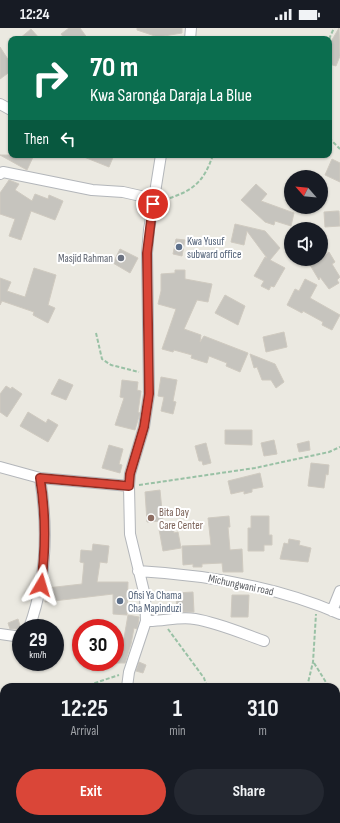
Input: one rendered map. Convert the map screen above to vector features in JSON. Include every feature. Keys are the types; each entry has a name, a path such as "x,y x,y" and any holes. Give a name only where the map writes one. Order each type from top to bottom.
{"street":[{"path":"128,683 129,672 146,621 145,596 130,534 129,486 130,474 146,415 149,394 147,253 153,201 160,158"},
{"path":"0,174 3,172 92,190 124,192 153,201"},
{"path":"0,467 40,478 129,486"},
{"path":"32,619 41,585 44,561 45,508 40,478"},
{"name":"Michungwani road","path":"138,571 185,574 262,587 336,613"},
{"path":"336,613 340,591"},
{"path":"146,621 161,621 176,618 195,619 219,625 264,641"},
{"path":"0,634 12,636"}],"path":[{"path":"332,141 340,149"},
{"path":"153,201 174,197 197,184 207,172 212,158"},
{"path":"96,333 99,354 106,362 129,371 148,372"},
{"path":"129,486 256,468 316,453 329,452 340,447"},
{"path":"308,683 313,662 316,605"},
{"path":"161,621 177,640 206,683"},
{"path":"313,662 326,683"},
{"path":"95,683 129,672"}],"building":[{"path":"69,28 80,28 86,36 63,36 61,34"},
{"path":"137,28 182,28 182,33 155,36 137,30"},
{"path":"339,28 340,56 336,66 332,65 332,40"},
{"path":"31,29 37,36 23,36"},
{"path":"0,47 8,59 8,73 0,79"},
{"path":"0,155 8,155 8,158 33,158 27,170"},
{"path":"86,158 113,158 109,167"},
{"path":"332,159 340,163 340,182 328,176 327,170"},
{"path":"9,180 19,184 15,190 32,201 35,194 48,199 49,195 63,201 55,220 31,211 21,240 9,236 15,219 0,214 0,193"},
{"path":"256,184 267,194 261,201 284,209 284,214 294,214 292,222 284,222 284,224 275,221 274,225 265,222 241,200"},
{"path":"339,211 340,226 328,227 328,222 325,222 324,214 328,214 328,212"},
{"path":"235,224 265,231 280,248 270,260 285,268 274,287 271,286 269,290 261,286 264,281 254,276 265,257 267,258 247,231 244,245 231,242"},
{"name":"Kwa Yusuf subward office","path":"176,239 185,240 182,256 173,254"},
{"path":"120,249 138,258 130,273 113,263"},
{"path":"329,252 335,262 332,264 340,277 337,280 339,283 329,289 320,277 319,280 311,266 328,266"},
{"path":"34,268 56,275 48,305 55,308 48,323 33,315 34,312 2,301 0,305 0,278 11,282 7,291 25,297"},
{"path":"175,270 185,270 185,279 212,284 208,302 197,300 184,329 201,335 200,342 204,336 248,353 240,372 226,366 227,363 209,356 207,363 191,358 192,355 174,350 173,352 162,349 176,309 158,304 161,291 161,274 175,273"},
{"path":"305,279 317,285 310,298 340,315 332,330 322,325 323,322 303,311 302,313 287,305 295,289 299,291"},
{"path":"225,295 245,306 238,325 215,313"},
{"path":"284,332 287,347 266,352 263,337"},
{"path":"250,354 275,364 284,382 276,388 271,380 262,380 257,367 254,368"},
{"path":"161,377 177,380 173,401 176,402 173,414 161,411 164,397 158,396"},
{"path":"59,379 73,385 66,400 51,394"},
{"path":"122,380 138,382 137,390 141,391 138,412 140,413 135,430 115,425 124,398 120,397"},
{"path":"6,386 11,389 12,387 22,394 7,417 0,412 0,394"},
{"path":"28,412 46,423 48,419 58,425 48,442 20,426"},
{"path":"225,430 252,430 252,445 225,444"},
{"path":"274,440 277,454 264,456 261,443"},
{"path":"309,441 310,450 299,452 297,444"},
{"path":"206,443 211,463 203,465 202,461 199,461 195,446"},
{"path":"109,445 123,449 119,464 122,465 120,473 102,468"},
{"path":"311,463 329,465 324,488 308,486"},
{"path":"260,473 263,487 252,489 252,492 244,494 244,491 231,494 228,481"},
{"path":"160,490 163,521 147,522 145,492"},
{"path":"229,516 230,527 228,527 230,550 242,549 243,572 223,572 222,563 202,564 202,567 193,567 193,564 183,565 182,546 211,545 208,518"},
{"path":"251,516 269,516 269,535 272,535 272,545 264,545 264,551 248,551 248,528 251,528"},
{"path":"173,526 174,533 178,532 181,548 163,551 159,529"},
{"path":"289,539 300,541 299,545 311,548 308,562 280,559 284,543 288,544"},
{"path":"93,544 109,546 107,563 100,562 97,582 128,582 127,615 113,614 113,594 45,602 47,588 82,584 84,563 80,562 81,550 92,551"},
{"path":"193,592 194,612 177,612 176,593"},
{"path":"232,595 249,595 248,617 231,617"},
{"path":"128,615 139,617 137,629 134,628 125,663 124,638"},
{"path":"12,621 12,629 10,629 8,623"},
{"path":"139,662 146,665 143,673 136,671"}],"place":[{"name":"Kwa Yusuf subward office","path":"179,247"},
{"name":"Masjid Rahman","path":"121,258"},
{"name":"Bita Day Care Center","path":"151,518"},
{"name":"Ofisi Ya Chama Cha Mapinduzi","path":"120,601"}],"route":[{"path":"41,585 46,532 45,508 40,478 129,486 130,474 144,427 149,394 147,351 147,253 148,230 153,204"}]}
